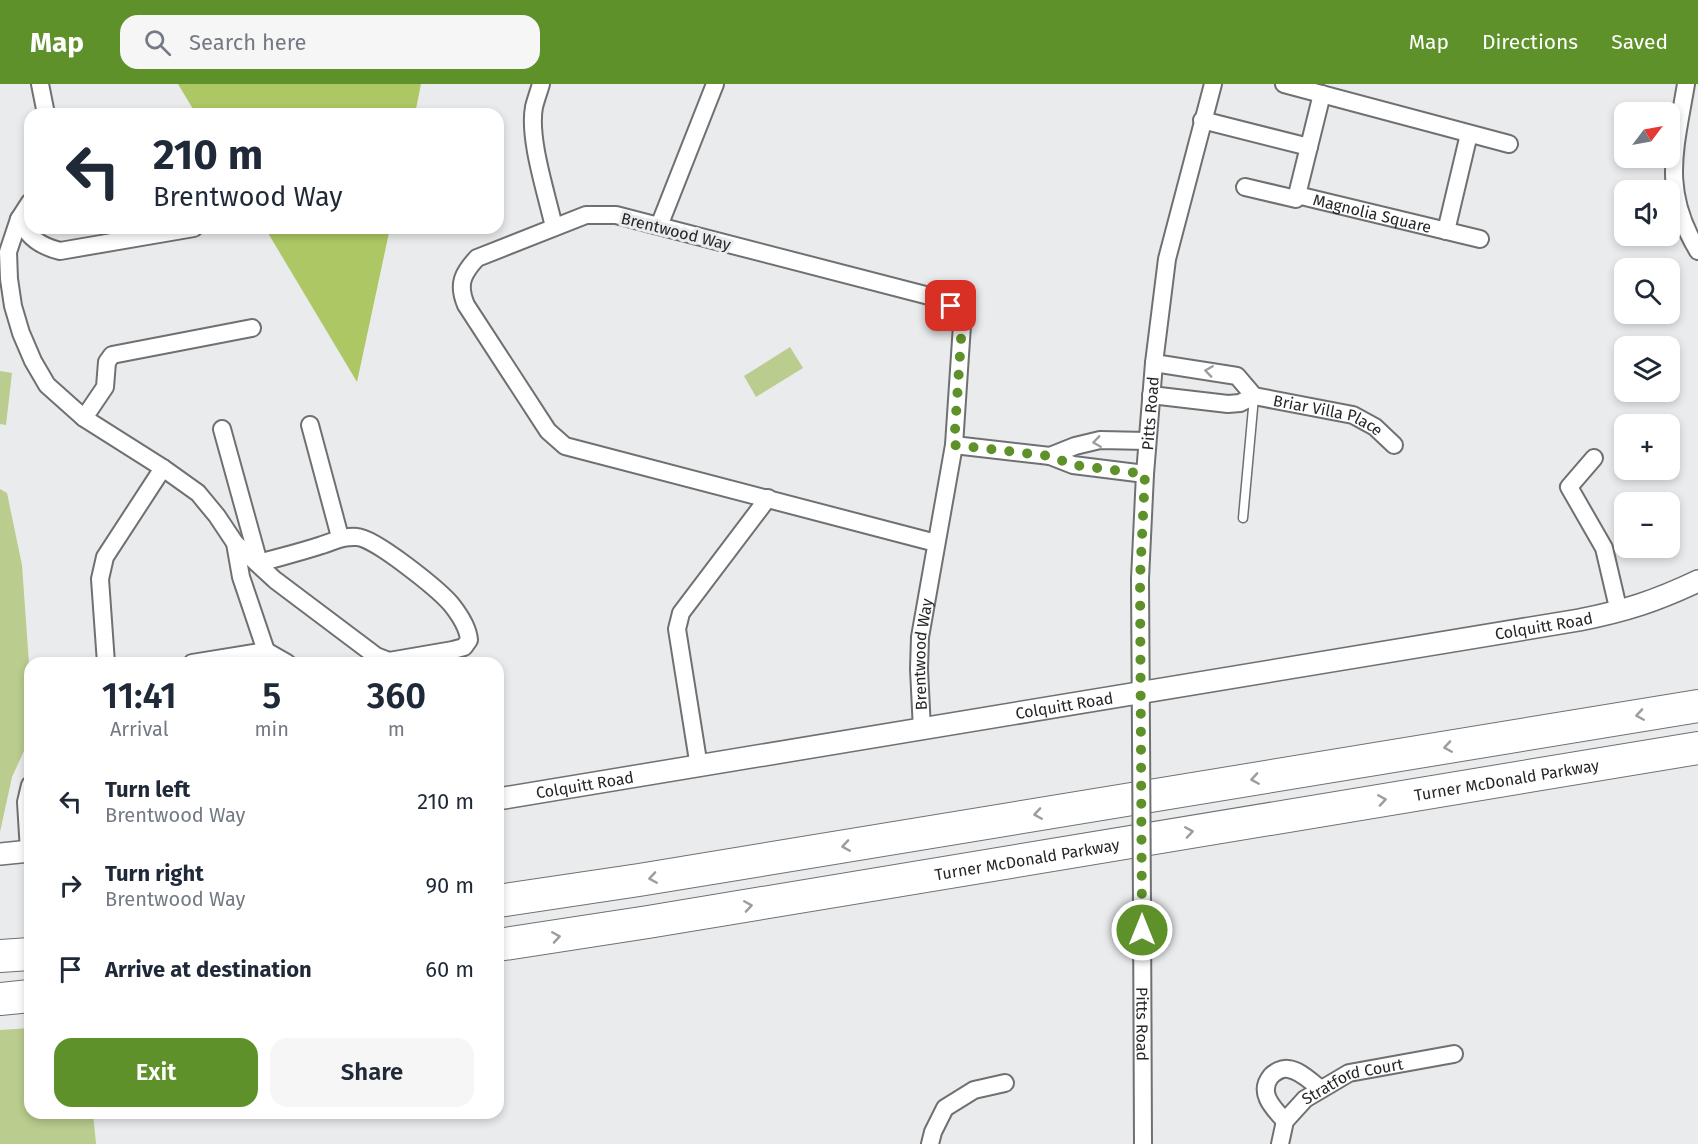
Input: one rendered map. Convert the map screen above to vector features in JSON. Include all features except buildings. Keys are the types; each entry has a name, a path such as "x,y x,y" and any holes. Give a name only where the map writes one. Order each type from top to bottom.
{"highway":[{"path":"504,900 1698,706"},
{"name":"Turner McDonald Parkway","path":"504,944 1698,748"},
{"path":"0,956 24,954"},
{"path":"0,999 24,997"}],"street":[{"path":"40,84 45,108"},
{"path":"541,84 534,108 534,130 554,227"},
{"path":"659,226 715,84"},
{"name":"Pitts Road","path":"1143,1144 1140,579 1147,441 1167,259 1213,84"},
{"path":"1284,84 1509,144"},
{"path":"1686,84 1674,159 1674,185 1680,216 1686,232 1698,251"},
{"name":"Magnolia Square","path":"1245,187 1296,199 1322,94"},
{"path":"1202,120 1309,147"},
{"name":"Magnolia Square","path":"1446,231 1469,134"},
{"name":"Magnolia Square","path":"1297,195 1480,239"},
{"path":"24,211 19,219 8,252 9,279 13,306 21,333 47,385 84,418 164,468 198,493 235,543 275,580 379,657"},
{"name":"Brentwood Way","path":"922,730 920,637 954,445 962,324 951,306 933,297 616,215 586,215 477,258 466,269 462,284 466,305 548,431 565,446 936,543"},
{"path":"19,219 24,228"},
{"path":"29,234 47,248 60,250 157,234"},
{"path":"84,418 105,387 107,362 112,355 252,328"},
{"name":"Briar Villa Place","path":"1154,363 1238,376 1254,396"},
{"name":"Briar Villa Place","path":"1151,395 1228,404 1240,403 1254,396 1353,415 1375,427 1394,445"},
{"path":"310,425 340,537"},
{"path":"222,429 259,563"},
{"path":"1050,456 1075,446 1100,440 1147,441"},
{"path":"954,445 1050,456 1073,465 1145,474"},
{"path":"1594,458 1569,487 1604,548 1619,612"},
{"path":"106,657 100,579 105,557 164,468"},
{"path":"699,767 677,630 681,613 768,498"},
{"path":"259,563 340,537 360,537 379,546 440,592 463,622 469,640 464,647 453,651 415,657"},
{"path":"235,543 241,577 267,651 277,657"},
{"name":"Colquitt Road","path":"504,798 1579,620 1619,612 1657,600 1698,581"},
{"path":"230,657 267,651"},
{"path":"0,854 24,852"},
{"name":"Stratford Court","path":"1280,1144 1285,1121 1305,1099 1349,1073 1454,1054"},
{"path":"1285,1121 1271,1106 1267,1097 1265,1087 1269,1078 1276,1072 1287,1068 1298,1072 1321,1089"},
{"path":"930,1144 933,1132 945,1108 974,1090 1005,1083"}],"lane":[{"path":"1243,518 1254,396"}],"green space":[{"path":"178,84 421,84 416,108 192,108"},
{"path":"269,234 389,234 357,382"},
{"path":"790,347 803,368 756,397 744,376"},
{"path":"0,371 12,373 6,425 0,424"},
{"path":"0,489 7,493 22,565 29,657 24,657 24,751 12,777 0,832"},
{"path":"24,1028 24,1119 94,1119 96,1144 0,1144 0,1030"}],"route":[{"path":"951,306 962,324 954,445 1050,456 1073,465 1145,474 1140,579 1142,930"}]}
